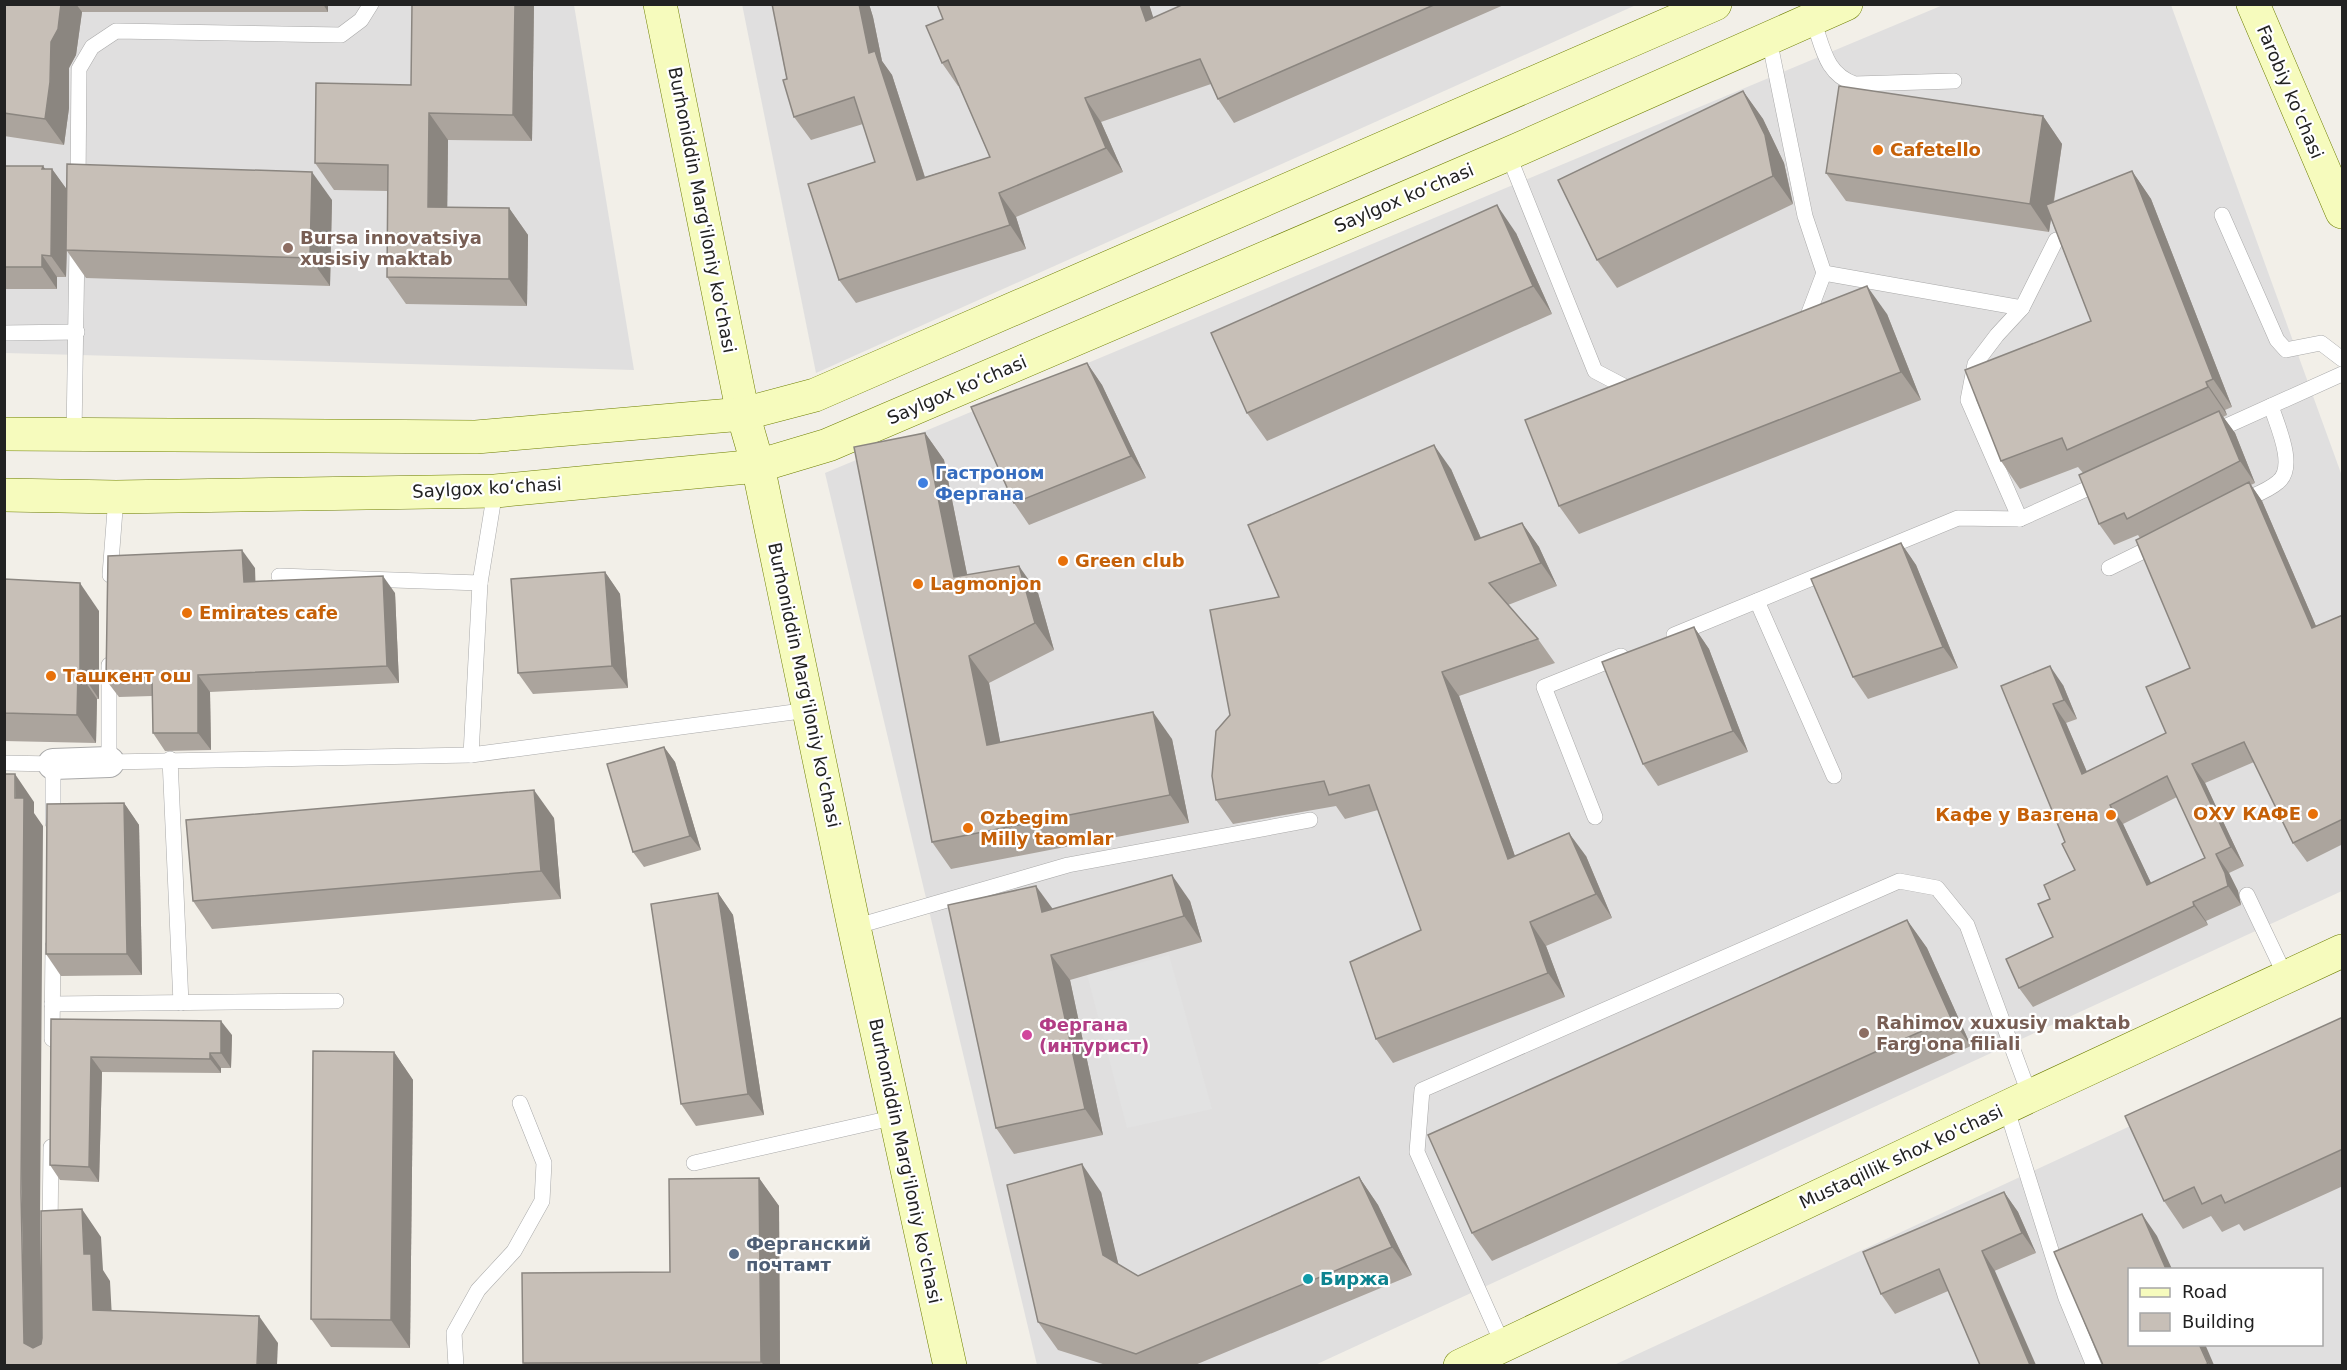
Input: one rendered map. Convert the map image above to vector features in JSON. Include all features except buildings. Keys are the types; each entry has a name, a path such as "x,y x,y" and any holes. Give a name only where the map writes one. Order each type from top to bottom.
{"main road":[{"name":"Burhoniddin Marg'iloniy ko'chasi","path":"660,4 743,414 758,466 854,927 950,1365"},
{"path":"4,434 476,437 743,414 826,390 1715,4"},
{"name":"Saylgox koʻchasi","path":"4,495 116,497 495,491 758,466 828,445 1508,154 1846,4"},
{"name":"Farobiy ko'chasi","path":"2253,4 2343,212"},
{"name":"Mustaqillik shox ko'chasi","path":"1460,1365 2018,1101 2343,951"}],"street":[{"path":"53,764 109,762"}],"lane":[{"path":"78,200 79,69 92,46 116,31 341,35 361,21 371,4"},
{"path":"1813,20 1831,69 1842,80 1855,84 1953,81"},
{"path":"1769,39 1805,216 1824,273 1804,327 1794,331"},
{"path":"1508,154 1595,371 1635,392 1656,384"},
{"path":"2222,215 2277,340 2286,350 2321,343 2343,359"},
{"path":"74,435 78,236"},
{"path":"2020,519 1968,400 1975,364 1997,334 2022,308 2056,240"},
{"path":"1824,273 2022,308"},
{"path":"4,333 77,332"},
{"path":"2194,440 2343,374"},
{"path":"2226,509 2279,482 2285,470 2287,458 2271,406"},
{"path":"1663,639 1958,518 2020,519 2118,475"},
{"path":"471,755 480,583 495,491"},
{"path":"110,588 116,497"},
{"path":"2109,568 2173,536"},
{"path":"279,576 480,583"},
{"path":"1757,601 1834,776"},
{"path":"109,646 109,762 170,759 471,755 809,710"},
{"path":"1595,817 1544,687 1631,652"},
{"path":"170,759 181,1003"},
{"path":"4,764 53,764 53,842"},
{"path":"854,927 1068,865 1310,820"},
{"path":"1503,1345 1417,1152 1422,1090 1899,881 1936,888 1967,924 2018,1101 2066,1298 2094,1365"},
{"path":"2247,895 2286,977"},
{"path":"52,1052 53,934"},
{"path":"52,1004 336,1001"},
{"path":"456,1365 454,1333 478,1290 514,1251 542,1201 544,1163 520,1103"},
{"path":"694,1163 896,1117"},
{"path":"50,1241 51,1136"}],"shaded area":[{"path":"742,4 1636,5 816,373"},
{"path":"5,5 574,5 634,370 5,353"},
{"path":"1943,5 2171,5 2342,476 2342,891 1315,1365 1037,1365 825,473"},
{"path":"1091,925 1107,972 1169,955 1212,1109 1127,1128 1076,932"},
{"path":"2342,1028 2342,1365 1614,1365"}],"place":[{"name":"Cafetello","path":"1878,150"},
{"name":"Bursa innovatsiya xusisiy maktab","path":"288,248"},
{"name":"Гастроном Фергана","path":"923,483"},
{"name":"Green club","path":"1063,561"},
{"name":"Lagmonjon","path":"918,584"},
{"name":"Emirates cafe","path":"187,613"},
{"name":"Ташкент ош","path":"51,676"},
{"name":"ОХУ КАФЕ","path":"2313,814"},
{"name":"Кафе у Вазгена","path":"2111,815"},
{"name":"Ozbegim Milly taomlar","path":"968,828"},
{"name":"Rahimov xuxusiy maktab Farg'ona filiali","path":"1864,1033"},
{"name":"Фергана (интурист)","path":"1027,1035"},
{"name":"Ферганский почтамт","path":"734,1254"},
{"name":"Биржа","path":"1308,1279"}]}
